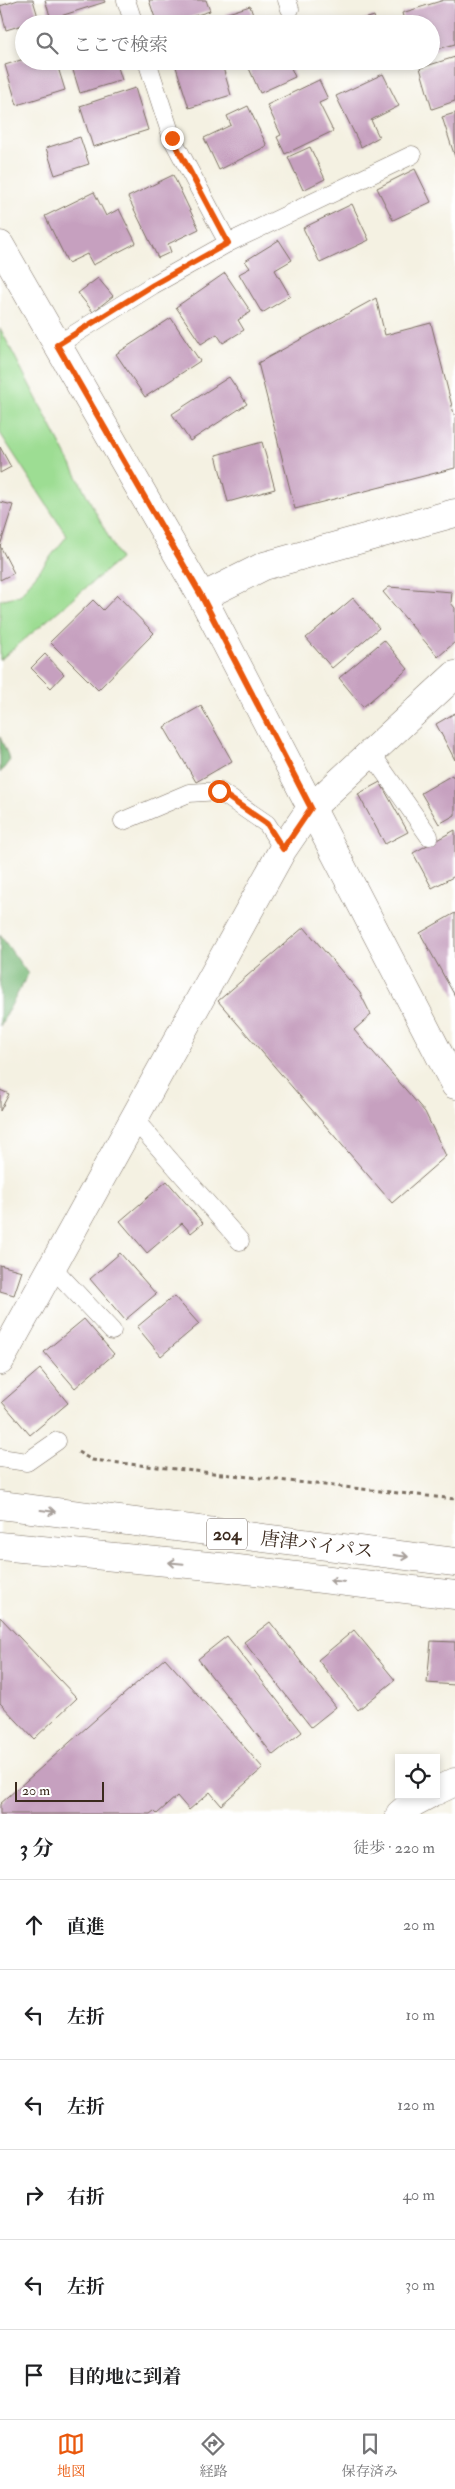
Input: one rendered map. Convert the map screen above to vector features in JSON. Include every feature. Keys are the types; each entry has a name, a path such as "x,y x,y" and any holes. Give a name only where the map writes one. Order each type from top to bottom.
{"main road":[{"path":"0,245 202,597 455,1085"},
{"path":"202,597 264,566 455,513"},
{"path":"0,1361 283,849 311,808 455,675"},
{"name":"唐津バイパス","path":"0,1505 455,1562"},
{"name":"唐津バイパス","path":"0,1546 230,1568 455,1595"},
{"path":"440,1789 455,1782"},
{"path":"400,1814 420,1799"}],"lane":[{"path":"126,0 131,15"},
{"path":"150,70 172,138 228,243"},
{"path":"57,345 153,285 228,243 412,155"},
{"path":"371,753 429,836"},
{"path":"124,821 188,793 219,791 267,824 283,849"},
{"path":"134,1119 240,1242"},
{"path":"52,1267 112,1331"},
{"path":"0,1458 27,1462 57,1441"}],"path":[{"path":"57,1441 92,1460 455,1499"}],"green space":[{"path":"0,328 120,559 0,660 0,600 20,595 67,536 0,433"},
{"path":"0,737 10,760 0,773"},
{"path":"0,935 28,974 0,1026"}],"building":[{"path":"18,0 33,0 38,15 15,15 15,27 6,30 0,6"},
{"path":"45,0 104,0 105,2 64,15 50,15"},
{"path":"149,0 206,0 210,11 197,15 154,15"},
{"path":"444,0 455,0 455,44 440,48 440,15 403,15 402,13"},
{"path":"250,6 253,15 225,15"},
{"path":"455,57 455,101 432,109 421,70 440,70 440,62"},
{"path":"15,62 15,70 59,70 65,90 17,105 5,65"},
{"path":"73,70 119,70 122,80 80,93"},
{"path":"177,70 224,70 231,95 189,108"},
{"path":"250,70 292,70 295,77 260,93"},
{"path":"383,74 399,106 371,120 379,137 361,147 336,96"},
{"path":"319,80 328,99 319,103 333,131 285,154 277,137 281,135 267,105"},
{"path":"135,88 148,130 93,147 80,106"},
{"path":"248,106 267,146 219,170 204,138 231,125 227,116"},
{"path":"455,113 455,157 442,117"},
{"path":"80,137 89,164 55,175 46,148"},
{"path":"310,147 325,179 303,190 288,157"},
{"path":"415,169 431,202 393,220 377,188"},
{"path":"173,175 199,229 168,244 171,252 158,258 128,197"},
{"path":"94,192 106,216 119,209 136,243 93,265 87,254 68,263 45,216"},
{"path":"352,204 369,240 320,263 303,228"},
{"path":"279,240 292,260 275,270 290,296 262,313 239,274 250,268 245,261"},
{"path":"225,273 251,312 238,320 244,330 223,343 217,334 201,344 176,307"},
{"path":"98,278 113,296 93,312 78,293"},
{"path":"376,298 385,335 431,323 455,418 455,468 295,509 258,363"},
{"path":"171,318 200,361 145,397 116,354"},
{"path":"229,377 247,404 190,441 172,414"},
{"path":"262,442 275,489 228,502 216,455"},
{"path":"0,447 11,467 0,473"},
{"path":"0,502 13,505 0,546"},
{"path":"0,546 14,573 0,580"},
{"path":"389,587 452,592 451,603 455,608 455,642 438,657 383,592"},
{"path":"117,595 154,633 98,690 50,642 93,600 103,610"},
{"path":"353,598 379,628 332,668 306,638"},
{"path":"384,640 408,669 363,707 339,678"},
{"path":"45,654 64,674 51,688 31,668"},
{"path":"201,706 232,761 196,782 164,727"},
{"path":"455,713 455,760 436,724"},
{"path":"452,775 455,781 455,815 439,824 421,793"},
{"path":"380,782 408,832 385,844 358,794"},
{"path":"455,830 455,876 432,888 413,853"},
{"path":"455,913 455,996 420,933"},
{"path":"304,927 360,993 371,1015 354,1030 425,1112 446,1156 392,1203 218,1001"},
{"path":"0,1090 9,1094 0,1111"},
{"path":"167,1181 203,1223 191,1233 182,1223 147,1253 120,1221"},
{"path":"120,1253 156,1294 125,1320 90,1279"},
{"path":"0,1265 22,1271 14,1295 0,1291"},
{"path":"174,1296 199,1324 161,1356 137,1327"},
{"path":"84,1319 114,1354 75,1388 44,1352"},
{"path":"40,1369 68,1403 30,1435 2,1402"},
{"path":"0,1617 77,1698 34,1739 0,1703"},
{"path":"270,1622 336,1707 311,1727 244,1642"},
{"path":"354,1630 395,1680 358,1710 318,1660"},
{"path":"227,1636 302,1732 273,1755 198,1659"},
{"path":"431,1641 455,1642 455,1685 427,1683"},
{"path":"165,1658 263,1768 221,1805 210,1792 189,1810 177,1796 157,1814 154,1811 150,1814 0,1814 0,1804"}],"route":[{"path":"172,138 228,243 153,285 57,345 202,597 311,808 283,849 267,824 219,791"}]}
